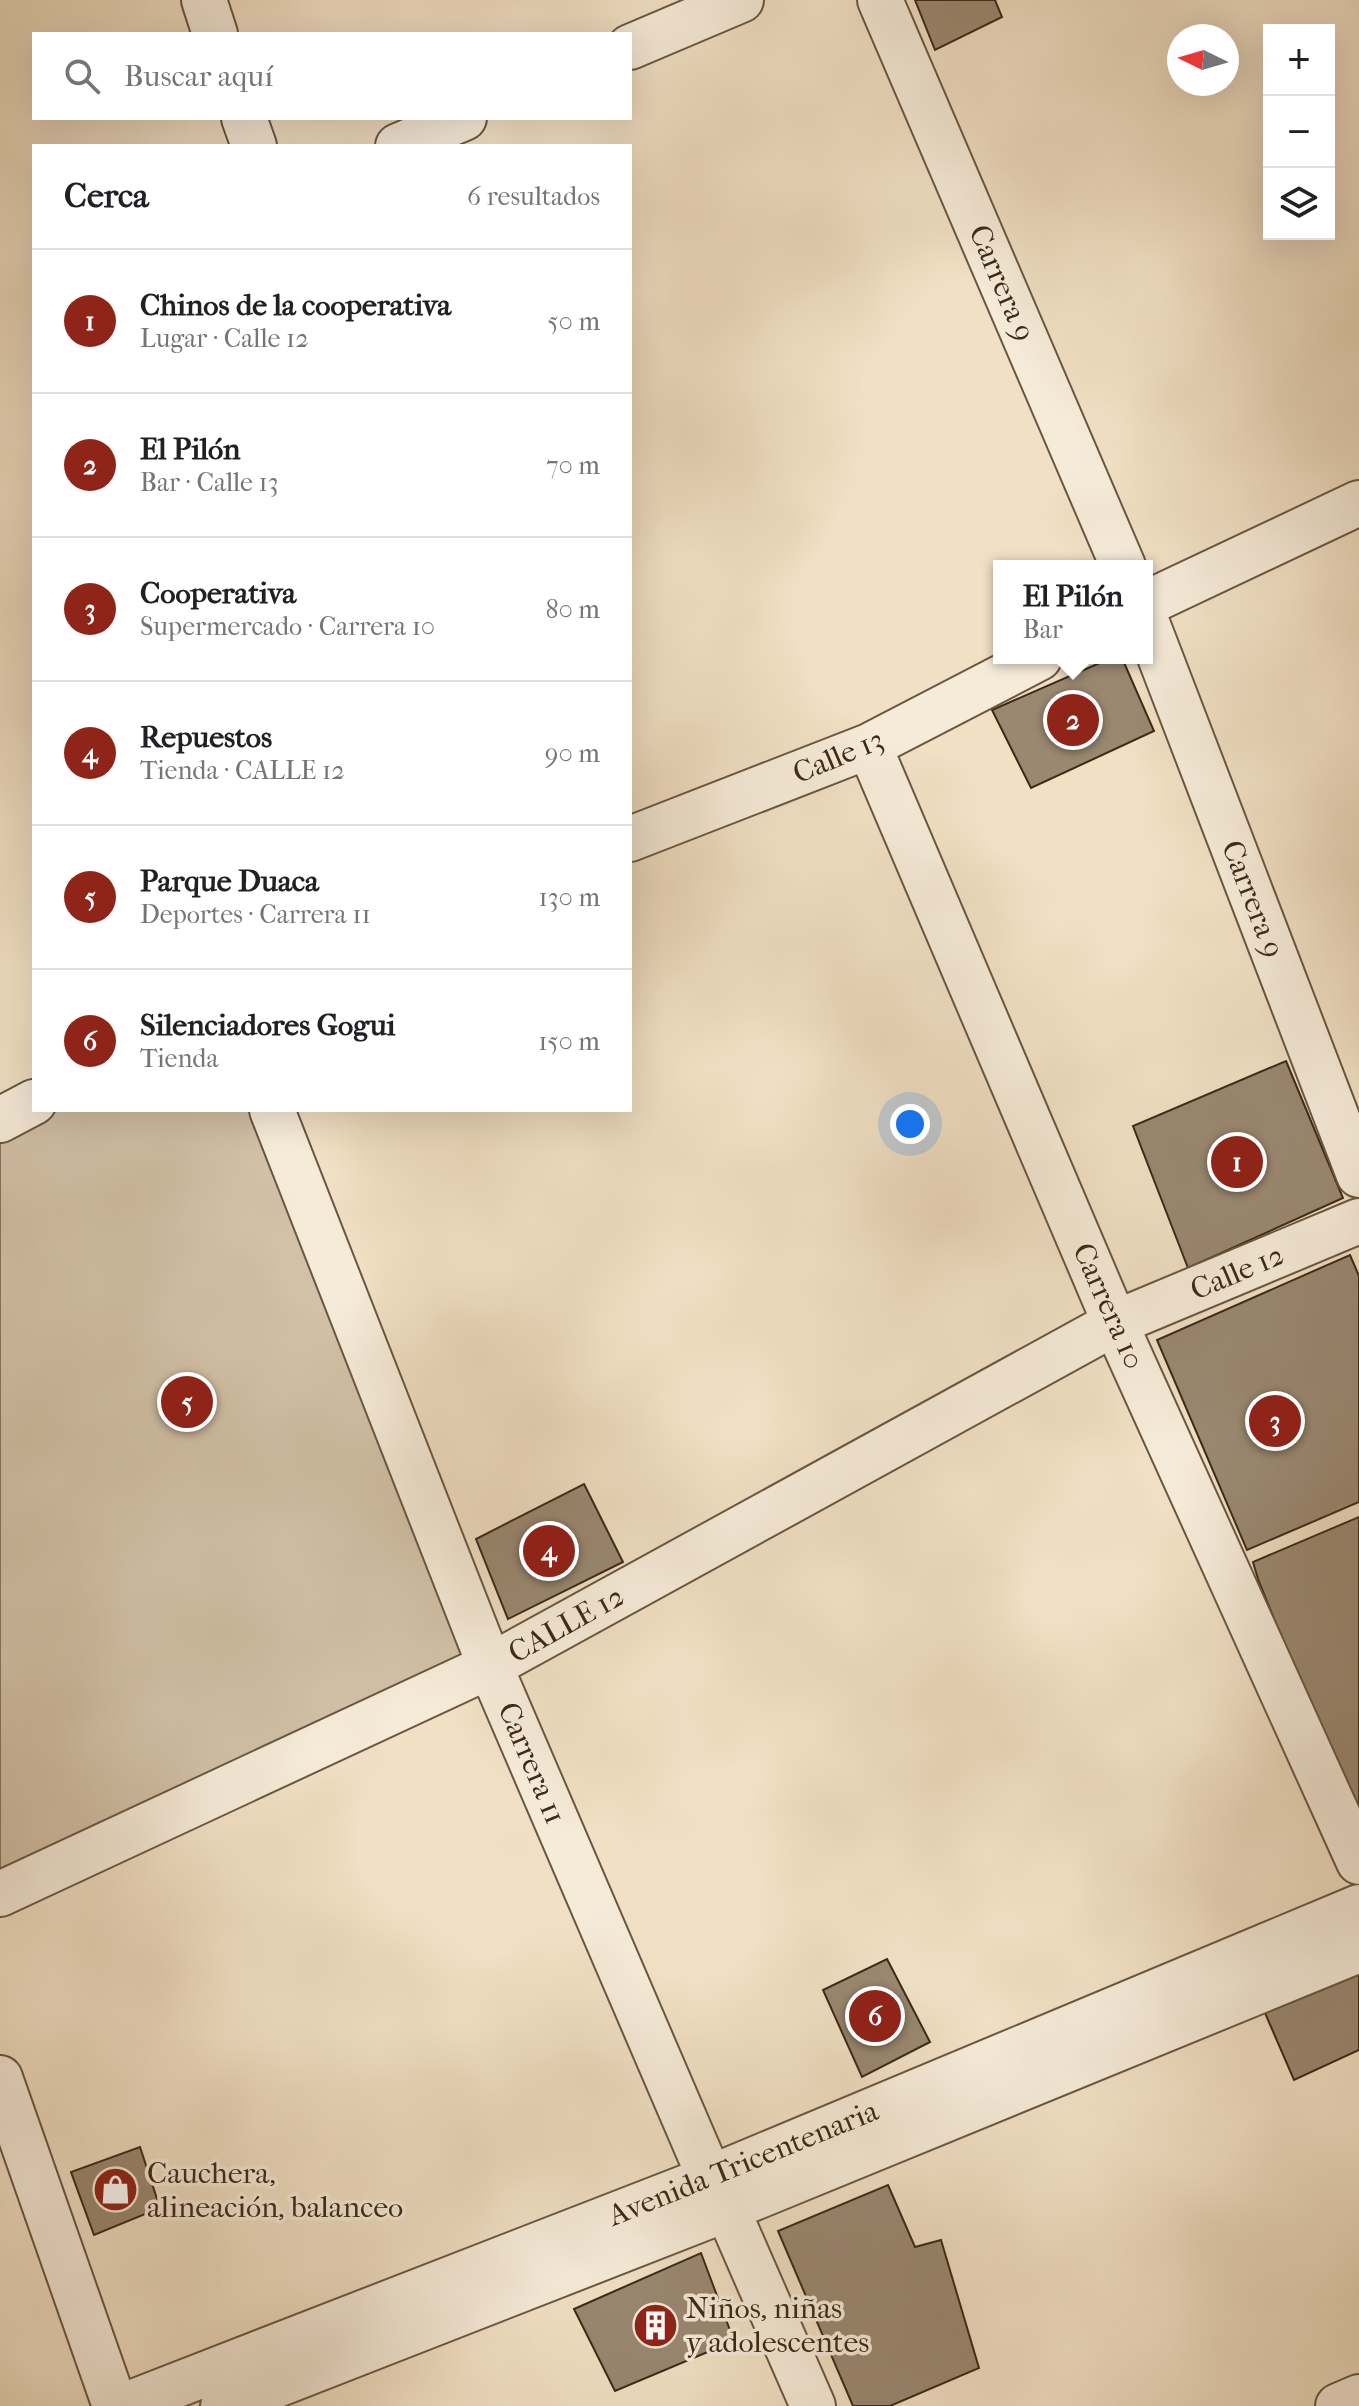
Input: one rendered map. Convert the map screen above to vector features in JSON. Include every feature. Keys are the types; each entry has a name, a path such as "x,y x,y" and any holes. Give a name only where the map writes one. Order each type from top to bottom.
{"street":[{"path":"204,0 214,32"},
{"path":"632,46 741,0"},
{"name":"Carrera 9","path":"880,0 1120,560"},
{"path":"245,120 253,144"},
{"path":"403,144 459,120"},
{"path":"1153,600 1359,503"},
{"name":"Carrera 9","path":"1153,639 1359,1175"},
{"name":"Calle 13","path":"632,838 869,746 1027,664"},
{"name":"Carrera 10","path":"869,746 1115,1323 1359,1862"},
{"path":"0,1120 32,1103"},
{"name":"Carrera 11","path":"273,1112 490,1666 813,2406"},
{"name":"Calle 12","path":"1115,1323 1359,1221"},
{"name":"CALLE 12","path":"0,1894 490,1666 1115,1323"},
{"name":"Avenida Tricentenaria","path":"223,2406 719,2194 1359,1907"},
{"name":"Avenida Tricentenaria","path":"123,2406 719,2194 1359,1950"},
{"path":"0,2078 115,2406"},
{"path":"1338,2406 1359,2397"}],"shaded area":[{"path":"41,1112 270,1112 471,1673 0,1894 0,1132"}],"building":[{"path":"915,0 995,0 1002,17 935,50"},
{"path":"1097,664 1125,664 1154,731 1031,788 992,710"},
{"path":"1286,1061 1343,1198 1188,1268 1133,1126"},
{"path":"1350,1255 1359,1276 1359,1502 1247,1550 1157,1340"},
{"path":"584,1484 623,1562 508,1619 476,1539"},
{"path":"1359,1517 1359,1806 1351,1809 1253,1562"},
{"path":"887,1959 930,2042 862,2077 823,1990"},
{"path":"1359,1968 1359,2050 1294,2080 1265,2013"},
{"name":"Cauchera, alineación, balanceo","path":"140,2147 160,2208 94,2235 71,2172"},
{"path":"888,2185 915,2247 941,2240 979,2368 890,2406 853,2406 778,2231"},
{"name":"Niños, niñas y adolescentes","path":"701,2253 734,2341 615,2391 574,2309"}],"place":[{"name":"El Pilón","path":"1073,720"},
{"name":"Chinos de la cooperativa","path":"1237,1162"},
{"name":"Parque Duaca","path":"187,1402"},
{"name":"Cooperativa","path":"1275,1421"},
{"name":"Repuestos","path":"549,1551"},
{"name":"Silenciadores Gogui","path":"875,2016"},
{"name":"Cauchera, alineación, balanceo","path":"116,2190"},
{"name":"Niños, niñas y adolescentes","path":"655,2325"}]}
